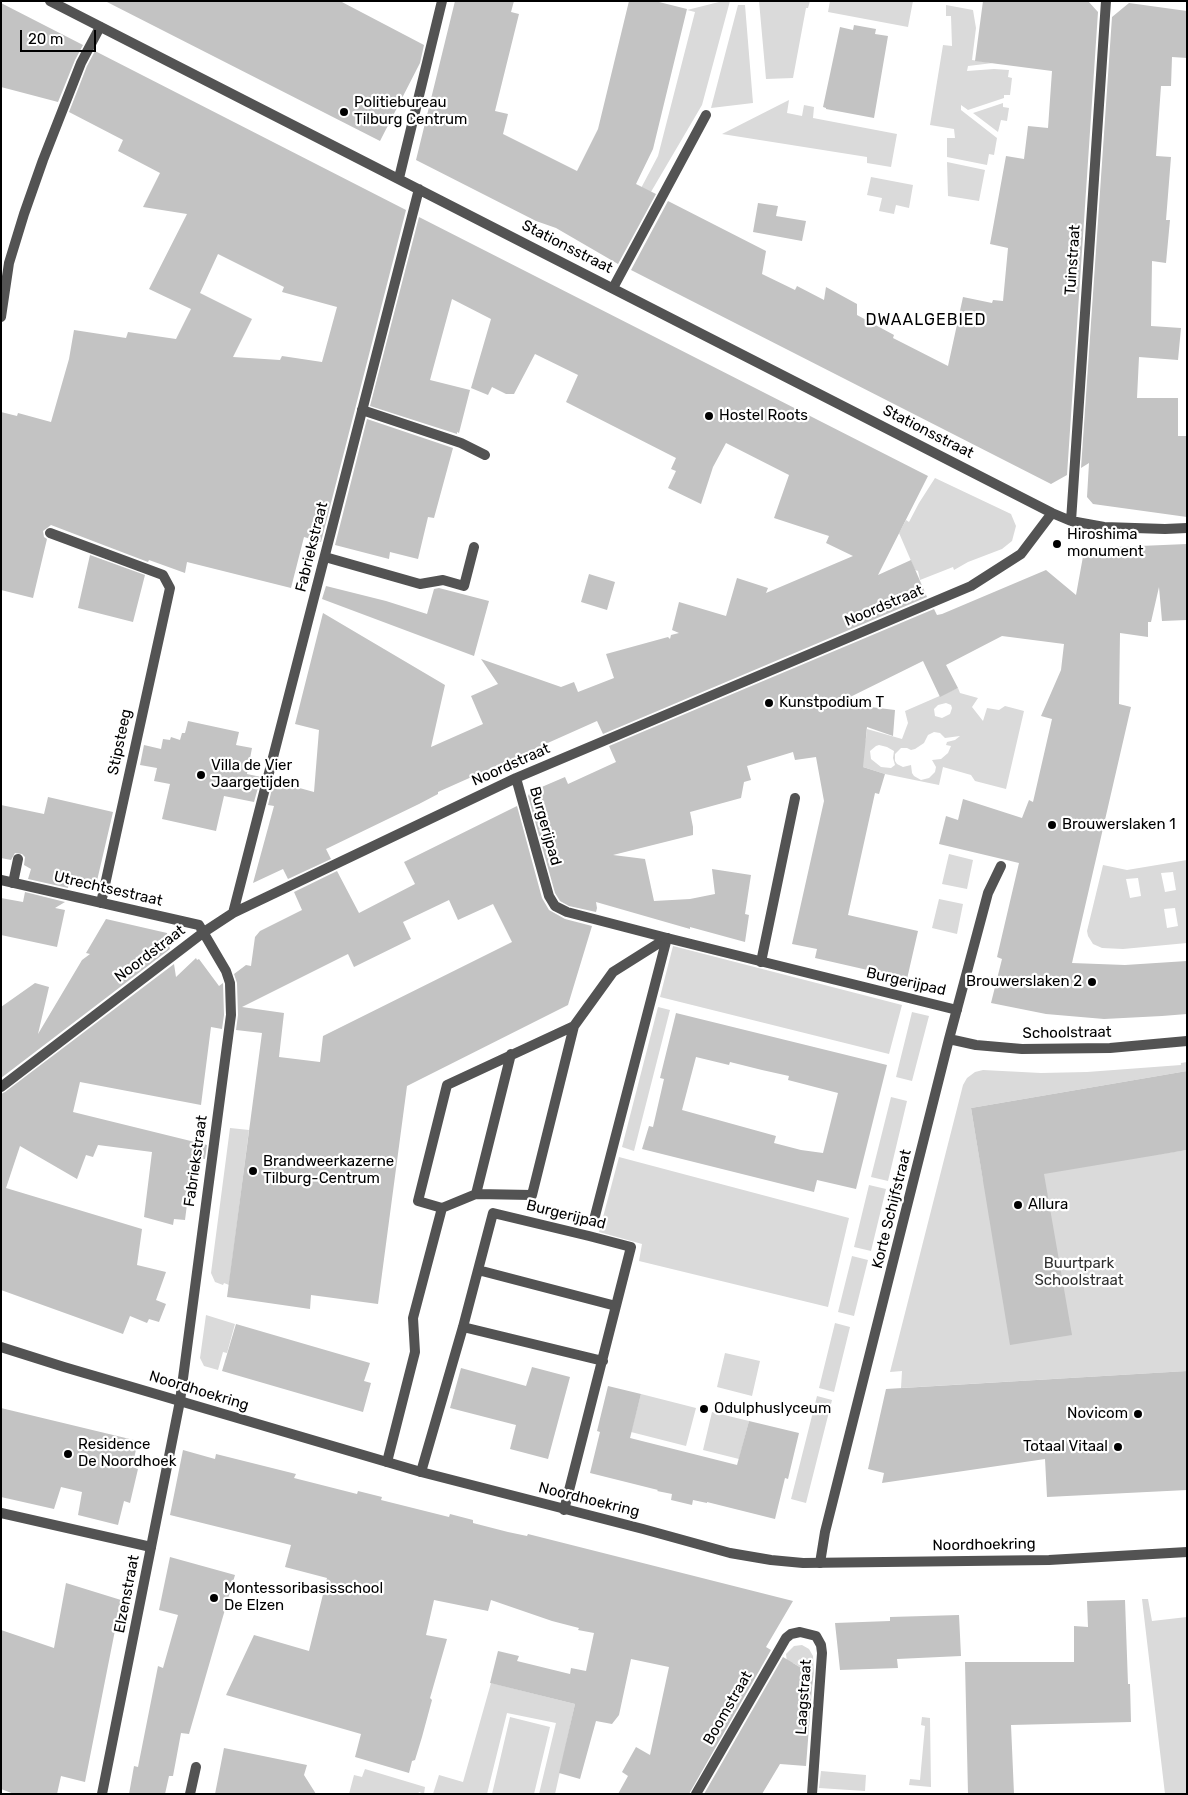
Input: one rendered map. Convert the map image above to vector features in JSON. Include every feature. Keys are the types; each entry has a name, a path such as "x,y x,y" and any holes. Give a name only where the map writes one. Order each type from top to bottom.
{"street":[{"name":"Stationsstraat","path":"50,1 1052,513 1070,521 1104,527 1187,528"},
{"path":"399,178 442,1"},
{"name":"Tuinstraat","path":"1070,521 1106,1"},
{"path":"1,317 9,262 24,214 81,63 100,27"},
{"path":"613,288 706,115"},
{"name":"Fabriekstraat","path":"233,913 419,189"},
{"path":"362,410 461,443 485,455"},
{"name":"Noordstraat","path":"1,1087 204,932 233,913 516,778 971,586 1021,554 1052,513"},
{"name":"Stipsteeg","path":"50,532 163,575 170,588 101,903"},
{"path":"324,557 420,584 443,580 464,586 474,547"},
{"name":"Burgerijpad","path":"516,778 549,896 555,906 567,912 667,938 957,1010"},
{"path":"761,962 795,798"},
{"path":"13,883 18,858"},
{"name":"Korte Schijfstraat","path":"820,1563 825,1532 949,1039 988,893 1001,866"},
{"name":"Utrechtsestraat","path":"1,880 199,925 204,932"},
{"name":"Fabriekstraat","path":"180,1401 231,1015 230,982 226,971 204,932"},
{"path":"574,1026 447,1084 418,1201 442,1208 476,1194 532,1194 574,1026 613,972 667,938"},
{"path":"594,1216 667,938"},
{"name":"Schoolstraat","path":"949,1039 976,1045 1022,1049 1110,1048 1187,1041"},
{"path":"476,1194 511,1054"},
{"path":"387,1462 414,1352 412,1318 442,1208"},
{"name":"Burgerijpad","path":"421,1472 463,1327 492,1213 631,1247 564,1510"},
{"path":"478,1270 616,1306"},
{"path":"463,1327 603,1361"},
{"name":"Noordhoekring","path":"1,1347 421,1472 730,1553 770,1560 820,1563 1049,1560 1187,1552"},
{"name":"Elzenstraat","path":"102,1794 180,1401"},
{"path":"1,1513 151,1546"},
{"name":"Laagstraat","path":"786,1638 796,1632 805,1633 816,1636 821,1645 812,1794"},
{"name":"Boomstraat","path":"696,1794 786,1638"},
{"path":"190,1794 196,1767"}],"green space":[{"path":"730,1 702,105 638,214 630,209 658,156 695,12 687,10"},
{"path":"759,1 810,1 808,8 806,8 793,78 766,79"},
{"path":"830,1 913,1 908,27 828,12"},
{"path":"738,5 745,5 753,103 711,108"},
{"path":"946,5 973,10 976,28 972,60 993,63 968,66 967,71 1009,70 1008,77 1012,78 1010,95 1004,95 1004,98 968,110 961,105 961,110 997,138 994,155 989,154 987,165 947,157 947,138 955,138 954,129 930,125 943,45 952,46 951,16 946,16"},
{"path":"789,100 787,113 802,116 804,105 814,107 813,118 897,134 891,167 867,163 867,157 722,134"},
{"path":"1003,103 1003,107 1009,108 1007,121 1001,120 998,132 973,113"},
{"path":"947,162 985,170 979,201 948,196"},
{"path":"871,177 913,185 909,208 896,205 894,214 879,211 882,198 867,195"},
{"path":"935,478 1011,514 1016,526 1012,541 1002,549 968,562 954,570 953,567 920,580 918,571 915,570 899,533 906,520 909,522"},
{"path":"958,688 960,693 978,698 972,707 983,721 987,708 999,710 1005,706 1024,711 1006,789 975,781 971,775 943,767 939,785 885,774 857,765 867,729 902,739 908,723 905,711","holes":["946,703 951,705 950,714 942,718 935,716 934,709 938,705","934,732 940,733 945,738 960,736 955,740 947,742 946,745 951,746 948,753 941,759 932,760 936,767 935,772 929,778 921,780 914,776 911,765 903,767 897,764 895,754 901,748 915,749 924,743 928,735","876,746 887,747 894,751 895,765 891,768 881,767 871,759 870,751"]},
{"path":"949,854 973,860 967,889 942,884"},
{"path":"1187,860 1187,943 1123,949 1102,948 1093,944 1087,931 1103,865 1127,870","holes":["1173,872 1176,890 1165,892 1161,873","1138,878 1141,896 1130,898 1126,879","1175,908 1178,926 1167,928 1164,909"]},
{"path":"939,899 963,904 957,934 932,928"},
{"path":"673,946 902,1005 889,1054 660,997"},
{"path":"658,1007 670,1010 634,1151 622,1147"},
{"path":"912,1012 929,1016 912,1081 896,1077"},
{"name":"Buurtpark Schoolstraat","path":"1187,1062 1187,1071 971,1108 983,1180 1187,1150 1187,1371 901,1388 902,1371 890,1372 963,1085 967,1078 975,1072 983,1070 1041,1073 1087,1072 1181,1065 1181,1063"},
{"path":"891,1097 907,1101 888,1181 871,1177"},
{"path":"230,1128 249,1130 229,1285 224,1283 223,1285 215,1282 211,1273"},
{"path":"619,1157 849,1218 828,1307 639,1261 642,1244 599,1232"},
{"path":"869,1185 886,1189 871,1251 854,1247"},
{"path":"852,1256 868,1260 854,1316 838,1312"},
{"path":"206,1315 235,1324 227,1353 223,1352 218,1370 204,1366 200,1358"},
{"path":"835,1323 850,1327 834,1392 819,1388"},
{"path":"725,1353 760,1361 752,1396 717,1387"},
{"path":"641,1394 696,1408 686,1446 631,1432"},
{"path":"817,1396 832,1400 806,1503 791,1499"},
{"path":"712,1412 749,1421 739,1459 703,1450"},
{"path":"1142,1599 1148,1599 1152,1621 1187,1617 1187,1794 1165,1794"},
{"path":"802,1645 809,1649 813,1656 814,1673 812,1686 805,1670 793,1663 788,1672 786,1654 794,1646"},
{"path":"491,1683 575,1704 555,1794 539,1794 556,1723 507,1713 487,1794 433,1794 439,1775 463,1782"},
{"path":"510,1717 550,1727 534,1794 492,1794"},
{"path":"922,1717 930,1718 931,1787 909,1785 910,1779 920,1780 925,1726 921,1725"},
{"path":"365,1769 425,1787 424,1794 419,1792 418,1794 349,1794 354,1775 362,1777"},
{"path":"821,1771 866,1775 865,1791 819,1788"}],"building":[{"path":"105,1 340,1 424,45 420,63 380,141"},
{"path":"455,1 514,1 511,12 519,14 495,111 508,114 503,134 577,171 598,129 629,1 655,1 687,9 653,149 636,184 656,194 618,264 556,228 536,221 416,160"},
{"path":"983,1 1088,1 1098,12 1067,475 1051,484 631,270 668,201 766,251 762,274 795,290 797,286 824,300 826,287 857,304 857,315 894,335 893,338 948,366 963,297 992,303 993,300 1003,301 1008,248 990,244 1006,156 1024,159 1028,126 1048,128 1052,71 975,61"},
{"path":"1,3 83,45 58,102 1,87"},
{"path":"1129,3 1187,11 1187,58 1172,57 1171,86 1161,86 1156,156 1171,157 1166,220 1170,220 1166,263 1152,261 1151,326 1181,328 1178,360 1139,357 1137,398 1178,398 1178,436 1187,436 1187,517 1093,504 1087,497 1089,463 1081,468 1112,17"},
{"path":"854,25 876,29 875,34 888,36 874,118 823,107 840,27 853,30"},
{"path":"95,51 406,210 321,542 304,537 291,588 187,562 185,573 149,560 148,562 51,525 43,531 44,537 47,539 33,598 1,590 1,412 17,416 18,413 51,422 69,359 74,330 126,338 128,332 176,339 191,309 149,289 187,214 143,207 160,173 118,151 123,140 69,112","holes":["218,254 284,287 282,292 337,307 322,362 282,356 280,360 233,357 252,319 200,293"]},
{"path":"758,203 778,206 776,216 806,221 802,241 753,232"},
{"path":"419,217 928,476 878,575 911,560 927,597 603,734 597,721 438,792 438,794 419,804 326,849 331,859 288,879 283,869 253,883 274,806 268,805 274,781 314,792 319,730 295,724 323,613 445,685 431,747 483,724 471,696 498,684 481,659 561,687 574,682 578,692 614,678 606,654 668,637 670,639 671,635 679,633 672,630 679,602 726,616 737,578 768,588 766,593 853,556 826,543 829,536 774,518 789,475 726,443 713,467 701,504 668,488 676,471 671,469 676,458 566,402 578,375 535,354 514,394 506,394 492,387 488,395 471,388 491,319 452,299 430,380 470,390 459,433 457,432 457,434 370,406"},
{"path":"367,419 453,448 434,518 428,517 418,559 390,552 389,559 335,545"},
{"path":"1187,544 1187,620 1162,621 1159,587 1151,622 1148,622 1148,637 1120,633 1119,704 1131,707 1072,963 1125,965 1187,961 1187,1014 1104,1019 1046,1014 991,1003 1002,959 997,957 1019,863 939,844 946,816 958,820 963,799 1022,818 1029,800 1033,802 1052,719 1041,716 1061,670 1064,644 1002,636 946,665 958,688 940,697 923,661 838,703 895,710 893,736 867,727 863,767 885,774 879,794 875,793 848,915 918,931 907,979 815,958 817,949 792,944 824,801 816,757 795,760 793,752 747,766 751,780 744,782 741,798 690,812 693,835 613,855 645,859 654,901 690,899 715,894 712,869 751,875 745,914 749,915 745,942 690,927 690,929 596,902 596,912 569,906 560,901 555,893 528,796 530,792 565,777 568,784 616,762 609,746 934,609 937,615 942,614 1046,570 1076,595 1084,551 1116,547"},
{"path":"90,555 145,575 133,622 78,608"},
{"path":"589,574 615,582 607,610 581,602"},
{"path":"326,586 386,601 427,614 434,589 439,588 489,601 474,656 322,599"},
{"name":"Villa de Vier Jaargetijden","path":"188,721 239,732 236,745 252,748 247,774 261,777 254,802 224,796 216,831 162,819 170,784 154,781 157,768 140,765 144,745 161,749 163,739 170,740 171,737 180,740 182,733 185,733"},
{"path":"48,797 113,812 96,885 69,880 68,888 28,879 31,869 24,865 25,857 22,854 15,853 11,860 1,858 1,805 44,814"},
{"path":"517,806 542,898 549,910 565,919 592,926 568,1005 407,1086 378,1304 311,1295 310,1309 227,1297 262,1033 236,1030 238,1015 237,983 234,974 246,965 251,966 255,937 260,931 302,910 294,892 337,871 359,913 415,884 404,862","holes":["449,900 458,920 493,904 512,942 323,1036 320,1062 279,1057 284,1013 242,1007 348,954 354,967 411,939 403,922"]},
{"path":"25,892 65,902 55,908 65,910 57,947 1,935 1,898 23,902"},
{"path":"106,919 167,933 170,949 1,1078 1,1007 35,983 49,987 38,1034 82,960 90,954 86,953"},
{"path":"196,958 197,960 199,959 219,986 223,983 224,1015 222,1029 211,1027 201,1105 80,1082 73,1112 207,1145 205,1159 193,1157 185,1220 174,1219 173,1225 144,1217 152,1152 98,1145 93,1157 86,1155 77,1179 20,1146 6,1188 142,1229 137,1265 166,1272 156,1300 166,1304 159,1322 149,1319 147,1323 130,1316 123,1334 1,1290 1,1094 174,964 176,977"},
{"path":"676,1013 887,1065 856,1189 817,1180 814,1192 642,1149 649,1126 653,1127 664,1079 660,1078","holes":["696,1057 729,1065 730,1062 789,1076 788,1080 838,1093 823,1153 774,1143 776,1136 682,1110"]},
{"name":"Allura","path":"1187,1071 1187,1150 1044,1174 1072,1335 1010,1345 971,1108"},
{"path":"236,1324 370,1363 364,1381 371,1383 363,1412 222,1371"},
{"path":"532,1367 570,1377 548,1459 510,1449 516,1425 450,1408 461,1368 526,1386"},
{"path":"1187,1371 1187,1490 1047,1497 1045,1459 882,1483 884,1473 868,1469 886,1389"},
{"path":"608,1386 641,1394 630,1438 737,1465 749,1421 799,1433 788,1479 785,1478 775,1519 707,1502 693,1500 692,1505 671,1500 672,1494 590,1473 600,1432 597,1431"},
{"name":"Residence De Noordhoek","path":"1,1408 138,1441 132,1467 138,1469 130,1503 124,1501 118,1525 78,1515 82,1492 61,1487 54,1509 1,1497"},
{"path":"183,1450 215,1459 216,1454 296,1474 294,1478 357,1494 358,1491 382,1497 381,1500 449,1517 450,1514 473,1520 473,1523 508,1532 527,1536 528,1534 793,1601 766,1647 771,1650 689,1794 618,1794 628,1776 622,1772 636,1747 650,1755 669,1667 631,1659 619,1715 612,1724 596,1721 580,1779 559,1773 575,1704 490,1683 498,1651 519,1656 517,1661 570,1674 571,1668 586,1671 594,1633 578,1630 579,1628 552,1621 491,1600 488,1611 434,1600 426,1635 447,1639 430,1698 432,1700 422,1737 409,1773 355,1757 361,1734 226,1695 254,1635 309,1651 327,1578 285,1567 291,1545 170,1515"},
{"path":"170,1557 235,1575 189,1734 181,1733 173,1776 169,1776 165,1794 129,1794 134,1766 138,1767 158,1666 163,1668 178,1615 159,1610"},
{"path":"66,1583 121,1600 85,1782 61,1776 57,1794 14,1794 1,1789 1,1630 54,1648"},
{"path":"1125,1600 1131,1722 1011,1725 1014,1794 968,1794 965,1662 1074,1662 1074,1626 1088,1627 1087,1601"},
{"path":"959,1615 961,1656 897,1659 898,1668 840,1670 835,1623 890,1621 890,1617"},
{"path":"783,1657 813,1675 806,1766 780,1764 762,1794 704,1794"},
{"path":"224,1748 307,1765 304,1775 316,1794 215,1794"}],"place":[{"name":"Politiebureau Tilburg Centrum","path":"344,112"},
{"name":"Hostel Roots","path":"709,416"},
{"name":"Hiroshima monument","path":"1057,544"},
{"name":"Kunstpodium T","path":"769,703"},
{"name":"Villa de Vier Jaargetijden","path":"201,775"},
{"name":"Brouwerslaken 1","path":"1052,825"},
{"name":"Brouwerslaken 2","path":"1092,982"},
{"name":"Brandweerkazerne Tilburg-Centrum","path":"253,1171"},
{"name":"Allura","path":"1018,1205"},
{"name":"Odulphuslyceum","path":"704,1409"},
{"name":"Novicom","path":"1138,1414"},
{"name":"Totaal Vitaal","path":"1118,1447"},
{"name":"Residence De Noordhoek","path":"68,1454"},
{"name":"Montessoribasisschool De Elzen","path":"214,1598"}],"district":[{"name":"DWAALGEBIED","path":"926,320"}]}
